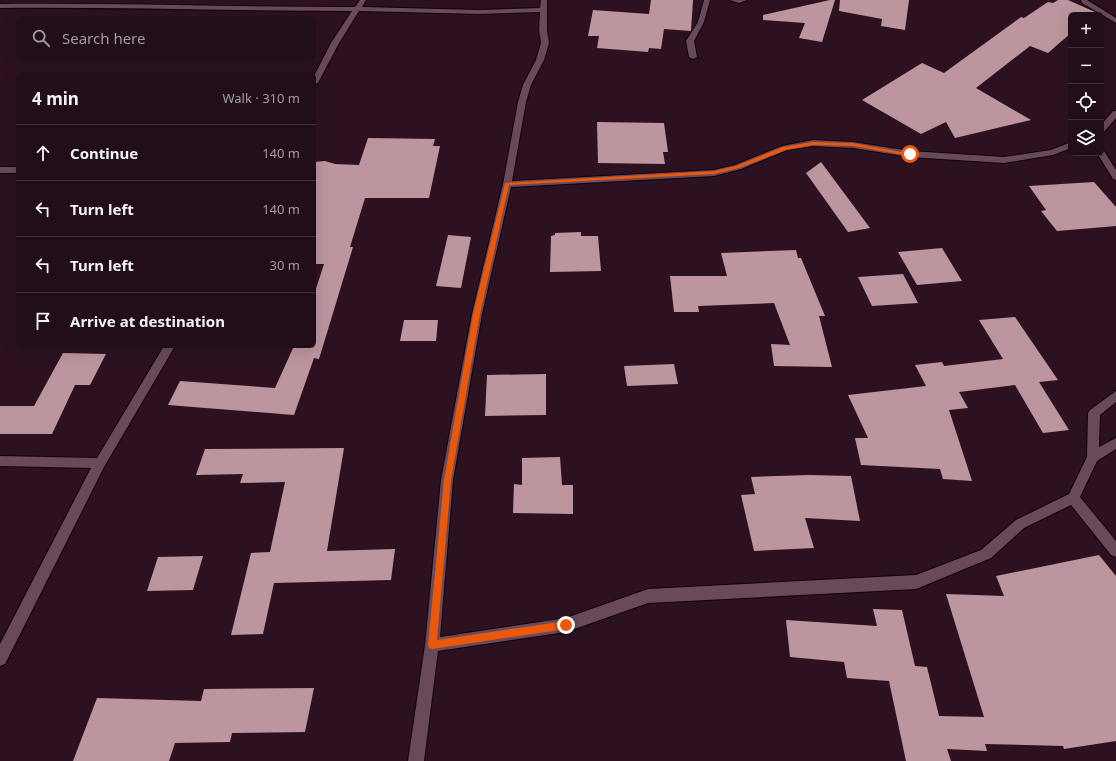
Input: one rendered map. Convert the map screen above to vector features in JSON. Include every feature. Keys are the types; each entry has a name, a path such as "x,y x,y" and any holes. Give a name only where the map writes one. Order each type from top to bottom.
{"street":[{"path":"199,8 204,0"},
{"path":"316,79 335,43 363,0"},
{"path":"693,57 690,41 701,22 707,0"},
{"path":"733,0 739,2 744,0"},
{"path":"1084,0 1084,2 1116,21"},
{"path":"0,6 101,5 479,12 544,5 545,43 540,60 529,79 522,102 507,184 476,314 447,480 432,645 416,761"},
{"path":"1104,127 1116,113"},
{"path":"507,184 714,173 738,167 785,148 813,143 853,145 910,154 1004,160 1052,152 1068,146"},
{"path":"1103,156 1116,177"},
{"path":"0,170 16,170"},
{"path":"0,659 100,463 169,348"},
{"path":"432,645 566,625 648,596 916,582 986,554 1020,524 1073,498 1093,457 1094,413 1116,396"},
{"path":"1093,457 1116,442"},
{"path":"0,461 100,463"},
{"path":"1073,498 1116,551"}],"building":[{"path":"651,0 693,0 691,31 664,29 661,49 649,48 648,52 597,48 599,36 588,36 593,10 649,14"},
{"path":"835,0 822,42 799,38 805,23 763,20 763,15"},
{"path":"840,0 909,0 905,30 881,26 882,19 839,11"},
{"path":"1058,0 1068,0 1095,12 1068,12 1068,36 1048,53 1030,46 976,88 1031,120 955,138 946,122 921,134 862,100 922,63 944,73 1021,17 1024,18 1048,2 1053,3"},
{"path":"597,122 664,123 668,152 663,152 665,164 598,163"},
{"path":"368,138 435,139 433,146 440,146 429,198 365,198 350,247 353,247 319,359 314,358 294,415 168,405 180,381 275,388 293,348 316,348 316,289 324,264 316,264 316,162 325,161 335,164 359,165"},
{"path":"821,162 870,228 848,232 806,173"},
{"path":"1094,182 1116,207 1116,226 1057,231 1041,211 1046,210 1029,186"},
{"path":"581,232 581,236 598,236 601,271 550,272 551,236 555,235 555,233"},
{"path":"448,235 471,237 461,288 436,286"},
{"path":"942,248 962,281 917,285 898,252"},
{"path":"796,250 798,258 801,258 825,316 819,316 832,367 774,366 771,344 790,345 774,303 698,306 699,312 674,312 670,276 727,276 721,253"},
{"path":"903,274 918,303 872,306 858,277"},
{"path":"1015,317 1058,380 1039,382 1069,430 1043,433 1015,385 959,392 968,408 949,410 972,481 943,479 940,469 861,465 855,438 868,438 848,395 926,386 915,365 942,362 944,366 1003,359 979,320"},
{"path":"404,320 438,320 436,341 400,341"},
{"path":"63,353 106,354 90,385 75,385 52,434 0,434 0,406 34,406"},
{"path":"674,364 678,384 627,386 624,366"},
{"path":"546,374 546,415 485,416 487,375"},
{"path":"344,448 327,551 395,549 391,580 274,583 263,634 231,635 251,553 270,552 285,482 240,483 243,474 196,475 205,449"},
{"path":"560,457 562,485 573,485 573,514 513,513 514,484 522,485 522,458"},
{"path":"809,475 851,476 860,521 805,518 814,548 754,551 741,495 755,494 751,477"},
{"path":"1099,555 1116,576 1116,741 1064,749 1063,746 985,744 987,751 947,749 951,761 906,761 889,681 847,678 844,662 790,657 786,620 877,626 873,609 902,610 915,666 927,667 939,716 984,717 946,594 1004,596 996,576"},
{"path":"203,556 193,590 147,591 158,557"},
{"path":"314,688 305,732 232,733 230,742 175,743 169,761 73,761 97,698 201,701 204,689"}],"route":[{"path":"566,625 432,645 447,480 476,314 507,184 714,173 738,167 785,148 813,143 853,145 910,154"}]}
